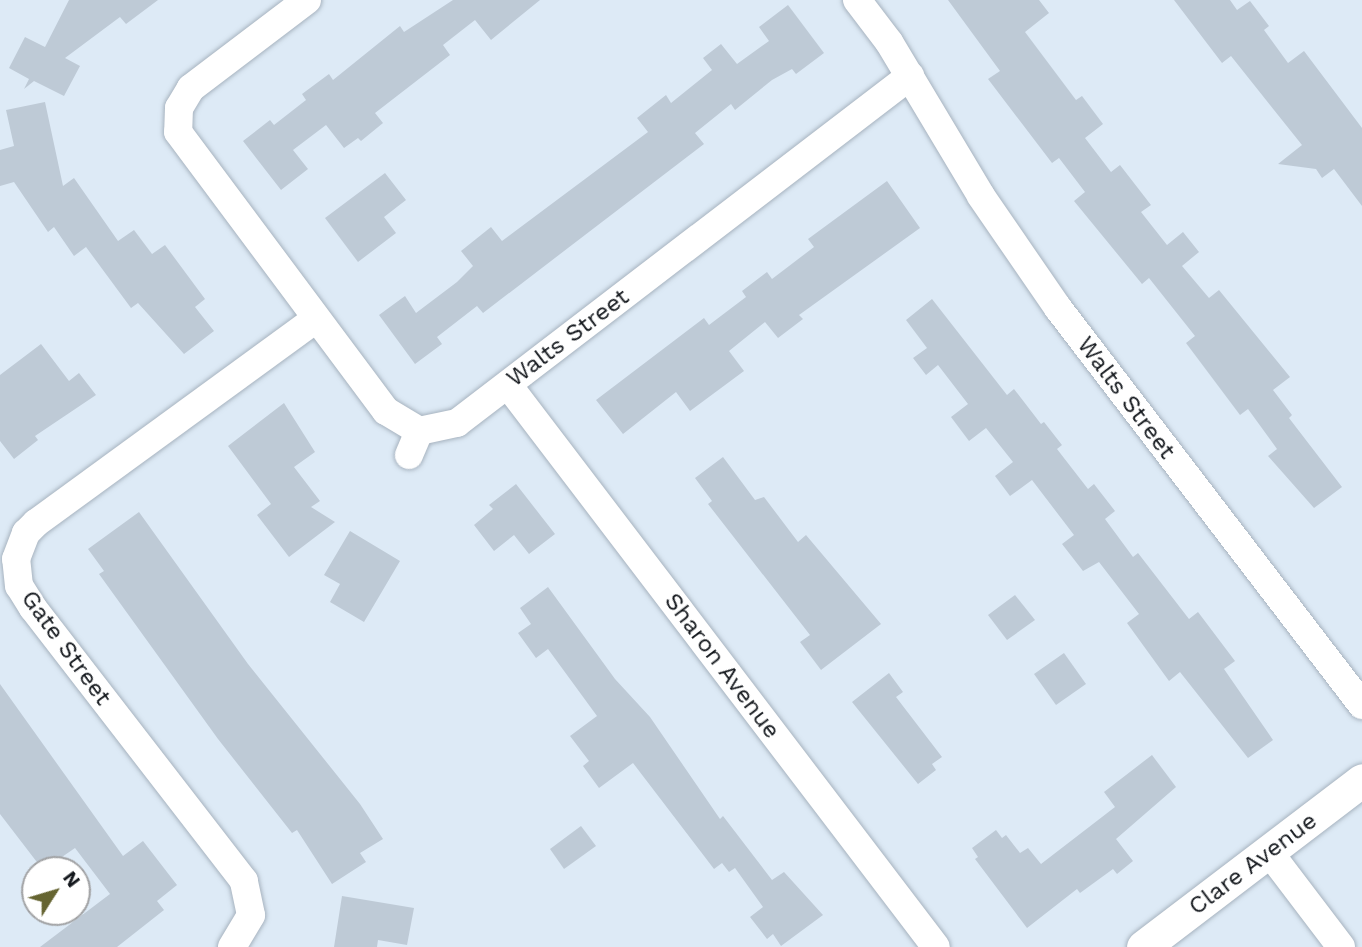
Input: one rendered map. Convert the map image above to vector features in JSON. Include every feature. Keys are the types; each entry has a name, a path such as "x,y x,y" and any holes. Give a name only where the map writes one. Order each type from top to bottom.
{"street":[{"name":"Walts Street","path":"307,0 191,88 167,110 183,142 386,411 414,443 457,423 910,76"},
{"name":"Walts Street","path":"857,0 910,76 981,196 1051,298 1362,705"},
{"name":"Gate Street","path":"232,947 261,916 244,881 33,608 19,586 16,559 26,533 36,523 316,318"},
{"name":"Sharon Avenue","path":"508,384 936,947"},
{"name":"Clare Avenue","path":"1143,947 1362,780"},
{"path":"1269,852 1340,947"}],"building":[{"path":"69,0 158,0 126,24 120,17 65,58 80,66 64,96 34,81 24,89 29,79 9,68 25,37 45,47"},
{"path":"453,0 540,0 491,40 475,20 443,45 450,55 375,113 383,123 361,141 358,138 344,148 326,125 293,150 308,169 281,190 243,141 270,120 274,125 306,100 302,94 329,74 333,80 400,26 404,32"},
{"path":"948,0 1039,0 1049,13 1025,32 1076,100 1082,96 1103,124 1085,138 1111,172 1120,165 1151,205 1141,212 1167,245 1183,232 1199,252 1182,266 1209,298 1219,290 1290,377 1273,390 1292,415 1289,418 1342,487 1314,508 1268,456 1277,449 1248,409 1240,415 1186,343 1195,336 1149,278 1142,284 1074,201 1085,192 1059,158 1052,163 988,79 1000,71"},
{"path":"1174,0 1230,0 1237,10 1250,1 1269,26 1264,30 1288,63 1304,51 1362,128 1362,206 1334,169 1322,178 1316,169 1278,164 1302,145 1231,56 1222,63"},
{"path":"788,5 824,53 796,74 792,69 772,80 735,110 731,104 695,133 704,144 483,313 477,306 437,337 442,344 415,364 379,315 405,296 416,313 457,282 473,266 461,251 491,227 502,241 648,132 637,118 666,95 671,103 712,70 703,58 721,44 737,64 769,41 759,27"},
{"path":"45,102 63,186 74,178 118,241 134,230 152,254 165,245 205,299 195,307 214,331 184,354 138,303 131,308 86,247 74,256 54,227 48,232 14,182 0,186 0,150 14,146 6,110"},
{"path":"385,173 406,200 384,217 396,233 358,262 325,218"},
{"path":"887,181 920,228 799,315 803,319 778,338 765,322 729,351 744,371 690,411 676,392 623,434 596,400 704,318 709,325 746,297 742,291 767,272 772,279 814,247 808,239"},
{"path":"932,299 1007,395 1014,389 1041,424 1044,422 1062,445 1057,449 1088,489 1094,484 1115,511 1105,519 1133,557 1138,553 1189,619 1198,612 1235,661 1224,669 1273,740 1248,758 1180,672 1169,681 1127,623 1139,614 1099,562 1083,571 1062,544 1074,535 1032,480 1010,496 995,476 1013,462 986,428 969,441 951,417 968,404 938,365 926,375 913,358 927,348 906,320"},
{"path":"41,344 69,381 79,373 96,395 35,436 38,440 14,459 0,441 0,375"},
{"path":"284,403 315,452 294,467 320,501 311,507 335,522 289,557 257,515 271,504 228,446"},
{"path":"723,457 755,500 764,497 798,542 806,535 881,624 821,670 800,642 810,635 708,504 712,501 695,478"},
{"path":"516,484 555,534 529,554 514,535 494,551 474,525 493,509 489,505"},
{"path":"139,512 248,664 360,804 383,839 360,853 366,862 332,884 297,830 292,833 218,739 99,574 104,571 88,549"},
{"path":"350,531 400,561 364,622 330,602 340,584 324,575"},
{"path":"548,587 615,679 650,717 720,819 723,816 772,880 784,872 823,915 781,946 773,934 767,939 750,917 763,907 735,868 729,872 722,863 714,869 633,763 599,788 583,766 589,761 570,736 597,716 548,649 536,658 518,633 531,624 520,608"},
{"path":"1015,595 1035,620 1007,640 988,615"},
{"path":"1064,653 1086,684 1056,705 1034,674"},
{"path":"889,673 903,692 896,697 942,757 932,764 936,770 918,784 852,702"},
{"path":"0,684 123,856 143,841 177,885 157,901 164,910 117,947 40,947 68,926 91,926 91,908 110,894 91,869 91,856 81,856 75,848 63,856 32,856 0,814"},
{"path":"1152,755 1176,787 1116,839 1133,861 1117,874 1113,869 1080,893 1077,889 1027,928 975,859 978,857 972,848 996,830 1002,838 1006,835 1020,853 1028,848 1041,864 1115,807 1104,792"},
{"path":"581,826 596,846 564,869 550,849"},
{"path":"342,896 414,908 407,945 378,940 377,947 334,947"}]}
